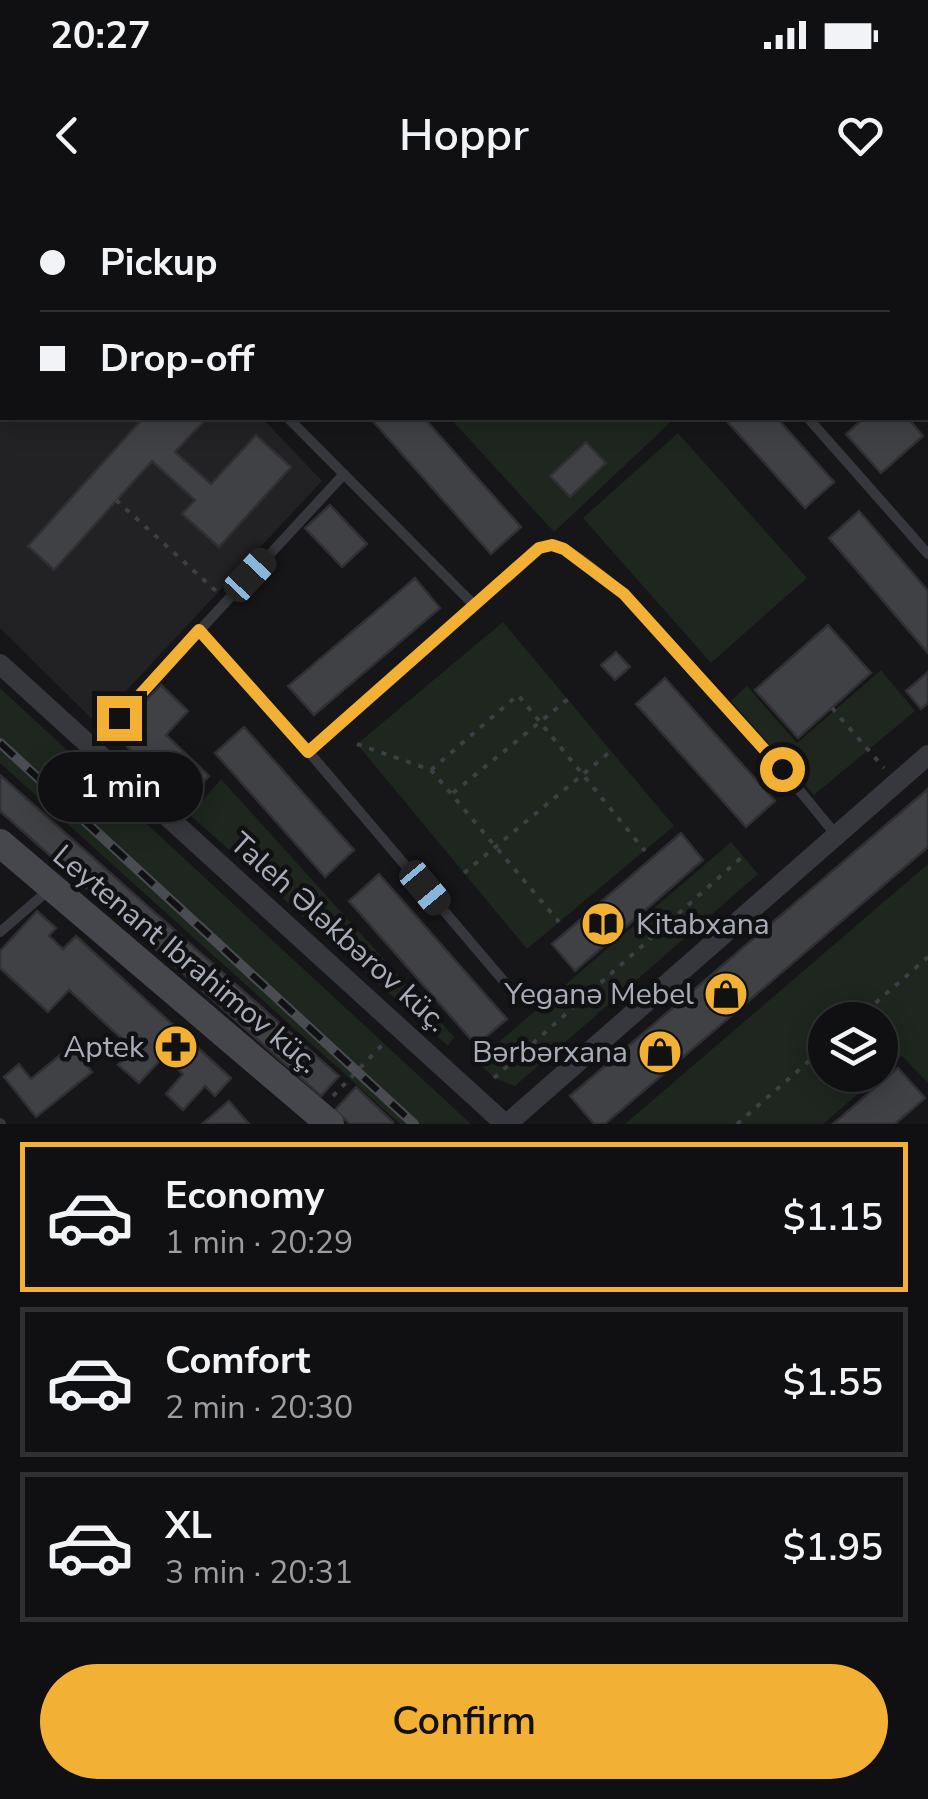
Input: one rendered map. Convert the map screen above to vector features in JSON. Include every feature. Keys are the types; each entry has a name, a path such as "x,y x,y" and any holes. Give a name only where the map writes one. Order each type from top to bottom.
{"street":[{"name":"Taleh Ələkbərov küç.","path":"0,664 506,1124"},
{"path":"506,1124 928,755"},
{"name":"Leytenant Ibrahimov küç.","path":"0,843 315,1120"}],"lane":[{"path":"290,420 474,606"},
{"path":"810,420 928,554"},
{"path":"92,746 344,474"},
{"path":"308,752 539,548 552,545 564,549 640,610 782,769 836,836"},
{"path":"199,630 518,998"},
{"path":"0,932 52,888"}],"path":[{"path":"116,500 226,600"},
{"path":"431,770 518,694 645,851"},
{"path":"453,793 568,699"},
{"path":"832,708 897,782"},
{"path":"357,744 431,770 559,922"},
{"path":"464,873 611,751"},
{"path":"494,1078 743,856"},
{"path":"877,1002 928,957"},
{"path":"315,1120 398,1027"},
{"path":"736,1124 808,1062"}],"shaded area":[{"path":"264,420 322,481 96,723 0,628 0,422"},
{"path":"452,420 673,420 554,532"},
{"path":"678,433 807,578 711,663 583,518"},
{"path":"503,622 674,826 527,949 357,744"},
{"path":"881,670 915,711 814,795 731,701 747,686 797,743"},
{"path":"0,688 471,1124 400,1124 0,763"},
{"path":"221,779 454,1037 448,1046 190,815"},
{"path":"731,842 758,874 515,1086 494,1078 477,1061"},
{"path":"928,864 928,1083 902,1056 898,1059 898,1002 808,1002 808,1092 860,1092 823,1124 625,1124"}],"building":[{"path":"141,420 205,420 175,452 211,484 256,435 291,467 219,547 182,514 195,500 152,461 54,570 28,546"},
{"path":"372,420 426,420 521,527 491,554"},
{"path":"726,420 779,420 834,482 805,508"},
{"path":"862,420 910,420 923,436 881,473 846,434"},
{"path":"586,442 606,463 570,497 550,476"},
{"path":"330,505 367,544 342,567 305,528"},
{"path":"859,511 928,591 928,653 829,538"},
{"path":"415,578 440,608 314,715 288,686"},
{"path":"828,625 871,673 798,738 755,690"},
{"path":"616,652 630,667 615,680 601,665"},
{"path":"928,672 928,703 921,709 906,691"},
{"path":"665,678 775,801 746,827 636,704"},
{"path":"161,685 188,711 166,735 209,776 184,801 114,734"},
{"path":"244,727 354,850 325,877 215,753"},
{"path":"0,775 339,1076 321,1096 0,811"},
{"path":"928,789 928,847 605,1124 594,1124 570,1096"},
{"path":"681,833 703,860 575,971 552,944"},
{"path":"379,874 507,1019 476,1045 349,901"},
{"path":"37,911 56,928 49,936 63,949 76,936 231,1078 215,1096 205,1086 183,1110 166,1094 183,1074 164,1056 139,1083 118,1065 133,1049 69,990 48,1012 0,968 0,951"},
{"path":"71,1046 92,1072 36,1117 4,1077 19,1064 31,1079"},
{"path":"898,1068 925,1098 895,1124 833,1124 870,1092 898,1092"},
{"path":"356,1087 392,1124 350,1124 335,1110"},
{"path":"229,1101 249,1124 202,1124"}],"railway":[{"path":"0,743 414,1124"}],"place":[{"name":"Kitabxana","path":"603,924"},
{"name":"Yeganə Mebel","path":"726,994"},
{"name":"Aptek","path":"176,1047"},
{"name":"Bərbərxana","path":"660,1052"}],"route":[{"path":"119,718 199,630 308,752 539,548 552,545 564,549 624,594 782,769"}]}
